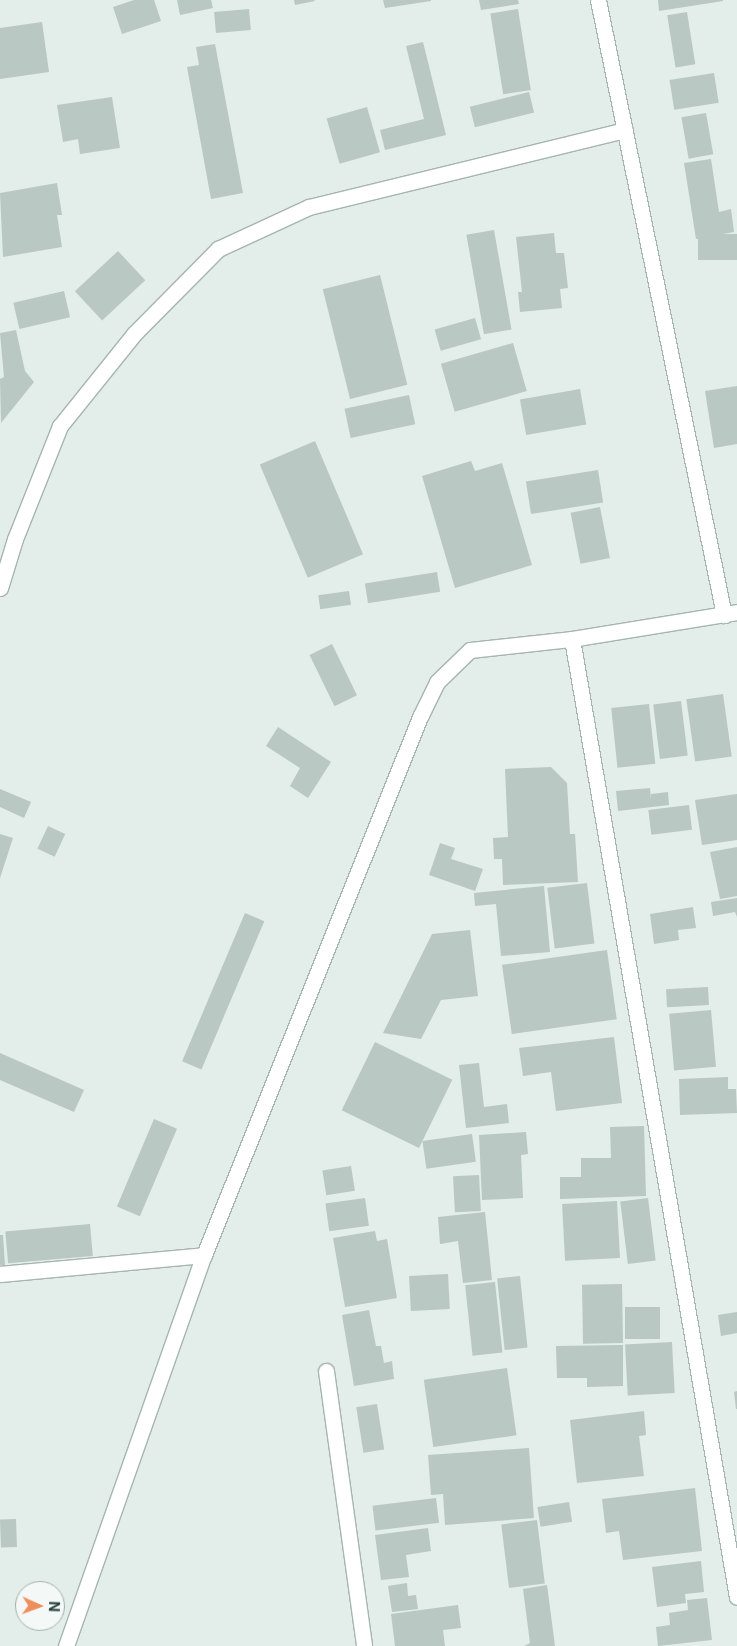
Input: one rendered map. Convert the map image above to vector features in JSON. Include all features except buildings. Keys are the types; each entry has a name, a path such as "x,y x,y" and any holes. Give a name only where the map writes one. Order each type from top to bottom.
{"street":[{"path":"66,1646 204,1255 437,682 470,650 572,639 730,613 598,0"},
{"path":"0,588 15,539 60,426 134,334 218,249 309,207 625,130"},
{"path":"572,639 737,1597"},
{"path":"0,1274 204,1255"},
{"path":"326,1371 364,1646"}]}
